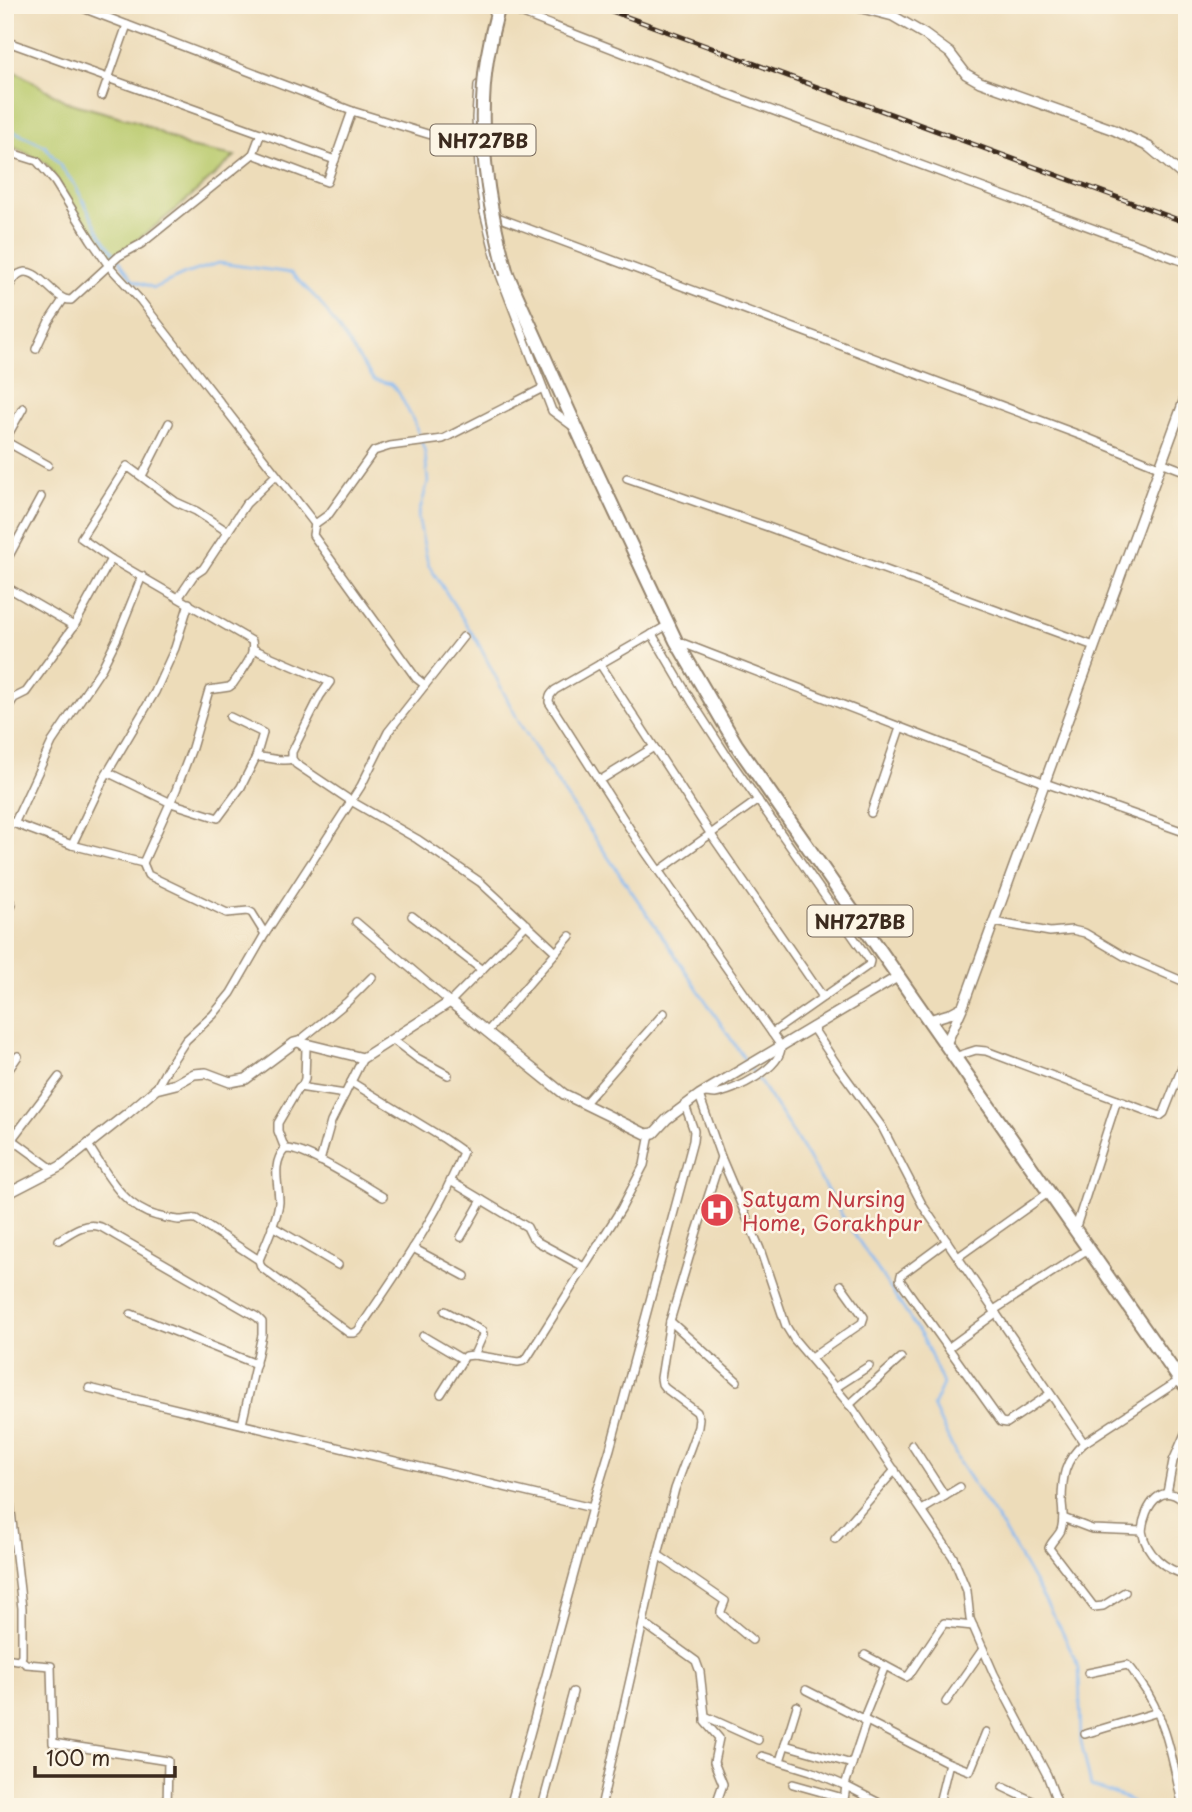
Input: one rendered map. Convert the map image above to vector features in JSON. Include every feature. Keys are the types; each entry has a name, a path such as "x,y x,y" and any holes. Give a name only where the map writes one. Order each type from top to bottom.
{"highway":[{"name":"NH727BB","path":"499,5 487,59 483,130 486,170 497,239 507,274 668,625 736,744 1183,1383"}],"street":[{"path":"75,5 352,111 477,149"},
{"path":"493,5 478,87 477,149 484,212 500,275 552,411 576,429"},
{"path":"499,5 728,94 1187,263"},
{"path":"794,5 858,7 893,16 950,53 966,74 980,82 1114,130 1149,147 1187,179"},
{"path":"102,96 127,25"},
{"path":"5,41 335,160"},
{"path":"253,154 326,182 352,111"},
{"path":"5,292 18,274 26,272 34,273 63,300 72,300 119,256 141,244 253,154 261,133"},
{"path":"5,151 37,161 55,182 110,265 315,524"},
{"path":"484,212 1160,465 1187,472"},
{"path":"36,349 49,321 63,300"},
{"path":"425,685 416,678 313,534 315,524 329,514 374,451 390,446 443,439 543,388"},
{"path":"946,1044 963,1006 1187,393"},
{"path":"23,408 5,440 48,465"},
{"path":"142,476 169,423"},
{"path":"228,533 176,502 129,466 125,467 81,538 111,559 252,641 253,653 233,684 209,690 192,748 144,863 148,875 227,913 252,913 265,934"},
{"path":"179,597 194,575 204,569 246,504 276,475"},
{"path":"627,478 1094,646"},
{"path":"5,563 41,497"},
{"path":"5,712 14,698 26,692 74,625 111,559"},
{"path":"14,824 52,742 102,668 142,576"},
{"path":"5,586 74,625"},
{"path":"72,845 107,772 159,683 189,603"},
{"path":"668,625 555,690 549,699 659,871 781,1046 779,1056 767,1070 733,1088 714,1094 701,1094"},
{"path":"652,634 725,753 869,958 869,965 772,1034"},
{"path":"5,1195 54,1170 128,1114 156,1089 186,1040 213,1015 231,993 265,934 361,786 388,732 463,637"},
{"path":"676,641 1045,783 1187,833"},
{"path":"253,649 330,682 320,696 292,752 292,759 296,764 351,801 417,839 480,882 556,952"},
{"path":"600,664 710,833 824,997"},
{"path":"107,772 171,803 218,818 241,787 256,757 263,733 230,716"},
{"path":"870,813 900,728"},
{"path":"599,781 654,747"},
{"path":"256,757 279,761 292,759"},
{"path":"659,871 758,800"},
{"path":"5,820 72,845 144,863"},
{"path":"816,882 828,875"},
{"path":"5,899 12,905 5,917"},
{"path":"412,916 482,970"},
{"path":"356,922 564,1094 646,1134 654,1133 701,1094 899,976"},
{"path":"994,922 1050,932 1072,930 1085,933 1124,956 1187,982"},
{"path":"320,1161 331,1122 363,1058 450,1002 527,924"},
{"path":"487,1031 570,936"},
{"path":"156,1089 176,1084 194,1074 206,1073 230,1082 246,1079 298,1042 347,1002 372,977"},
{"path":"929,1020 963,1006"},
{"path":"584,1104 664,1013"},
{"path":"813,1027 882,1127 923,1206 1084,1443"},
{"path":"392,1039 448,1076"},
{"path":"298,1042 363,1058"},
{"path":"285,1149 278,1123 305,1079 306,1048 298,1042"},
{"path":"954,1057 976,1050 986,1051 1163,1115 1187,1055"},
{"path":"5,1076 18,1056"},
{"path":"54,1170 9,1136 59,1077"},
{"path":"285,1149 276,1174 279,1204 259,1260 261,1267 349,1333 354,1334 413,1248 452,1182 463,1152 351,1082"},
{"path":"302,1086 345,1094"},
{"path":"701,1094 721,1157 760,1249 786,1326 849,1405 953,1557 967,1591 970,1619 1059,1807"},
{"path":"1075,1231 1117,1100"},
{"path":"510,1807 693,1142 694,1131 685,1105"},
{"path":"440,1394 465,1356 474,1354 518,1362 527,1358 621,1209 644,1165 650,1133"},
{"path":"88,1145 119,1192 145,1212 180,1220 196,1219 259,1260"},
{"path":"285,1149 294,1149 320,1161 383,1197"},
{"path":"601,1807 658,1555 675,1489 698,1427 697,1412 665,1388 661,1378 670,1321 721,1157"},
{"path":"452,1182 527,1227 538,1242 584,1266"},
{"path":"958,1256 1048,1193"},
{"path":"461,1237 482,1200"},
{"path":"59,1240 83,1226 90,1224 101,1227 262,1322 256,1364 242,1424"},
{"path":"272,1226 338,1265"},
{"path":"947,1241 899,1277 1004,1424 1050,1394"},
{"path":"413,1248 465,1276"},
{"path":"948,1348 1087,1249"},
{"path":"811,1358 864,1320 841,1285"},
{"path":"445,1311 482,1331 474,1354"},
{"path":"131,1314 256,1364"},
{"path":"670,1321 737,1381"},
{"path":"424,1336 462,1359"},
{"path":"849,1405 901,1358"},
{"path":"835,1388 869,1366"},
{"path":"1125,1592 1104,1606 1094,1607 1049,1548 1061,1530 1065,1468 1073,1453 1084,1443 1183,1383"},
{"path":"89,1388 592,1508"},
{"path":"1167,1493 1173,1461 1187,1429"},
{"path":"912,1445 945,1496"},
{"path":"5,1459 22,1608 20,1659"},
{"path":"835,1539 895,1470"},
{"path":"922,1510 960,1486"},
{"path":"1187,1505 1179,1496 1167,1493 1161,1495 1151,1504 1143,1521 1142,1531 1145,1544 1159,1562 1172,1571 1187,1575"},
{"path":"1063,1518 1092,1530 1142,1531"},
{"path":"658,1555 724,1601 721,1614 752,1640"},
{"path":"643,1623 696,1661 700,1672 705,1722 719,1738 715,1764 723,1784 715,1807"},
{"path":"865,1655 906,1677 944,1623 973,1626"},
{"path":"946,1702 983,1649"},
{"path":"5,1658 20,1659 26,1664 51,1666 53,1743 168,1761 167,1807"},
{"path":"1088,1673 1127,1665 1131,1667 1158,1712 1183,1807"},
{"path":"843,1807 845,1786 864,1721 885,1666"},
{"path":"806,1689 864,1721 948,1763 970,1771 986,1732"},
{"path":"542,1807 573,1692"},
{"path":"780,1762 797,1706"},
{"path":"1085,1734 1158,1712"},
{"path":"705,1716 758,1740"},
{"path":"785,1745 852,1764"},
{"path":"762,1756 811,1771 887,1807"},
{"path":"938,1807 948,1763"},
{"path":"793,1783 843,1798"},
{"path":"1003,1787 1045,1807"}],"green space":[{"path":"5,70 18,73 67,102 139,122 189,147 235,156 159,223 111,258 46,163 5,143"}],"waterway":[{"path":"5,127 45,146 75,185 101,235 133,280 154,288 219,263 291,273 319,301 374,380 391,384 399,393 415,424 425,452 428,482 418,517 428,564 477,641 520,724 562,790 763,1087 843,1217 924,1340 943,1384 933,1406 960,1464 1004,1529 1061,1629 1079,1668 1081,1741 1091,1786 1126,1798 1138,1807"}],"railway":[{"path":"595,5 1187,223"}],"place":[{"name":"Satyam Nursing Home, Gorakhpur","path":"717,1210"}]}
